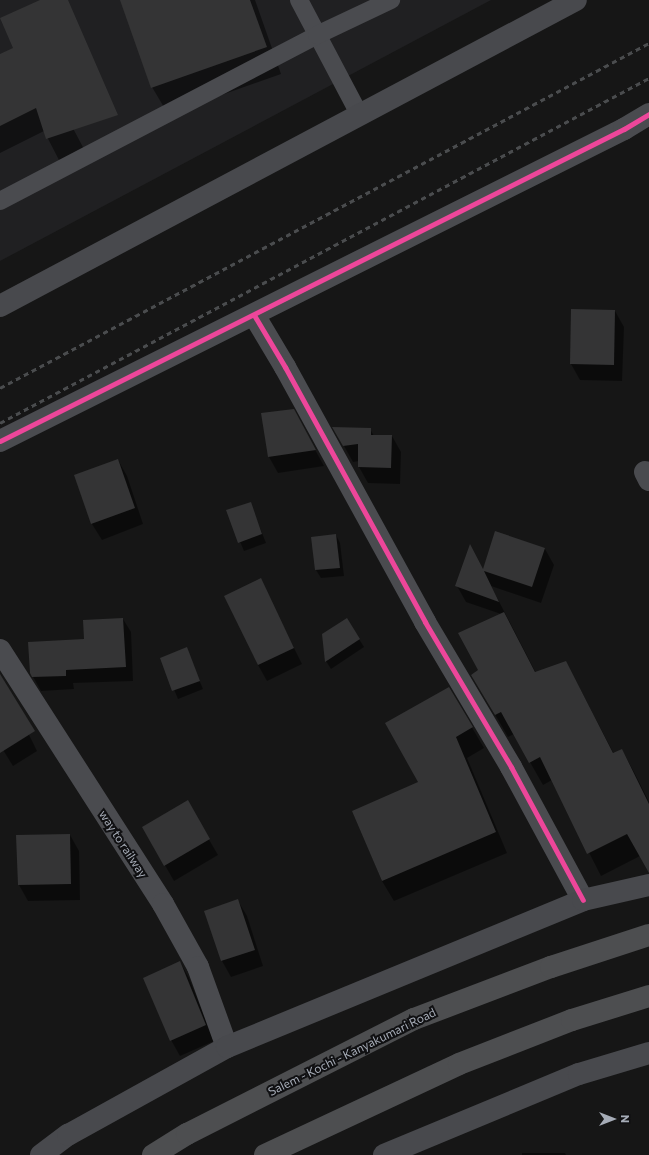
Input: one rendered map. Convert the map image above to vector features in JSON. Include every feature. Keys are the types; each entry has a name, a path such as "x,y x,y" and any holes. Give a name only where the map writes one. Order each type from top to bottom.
{"highway":[{"name":"Salem - Kochi - Kanyakumari Road","path":"153,1155 187,1134 414,1019 551,967 649,935"},
{"path":"265,1155 459,1064 572,1020 649,996"}],"street":[{"path":"0,306 576,0"},
{"path":"0,441 210,335 254,315 649,114"},
{"path":"254,315 285,366 425,622 511,767 583,900"},
{"name":"way to railway","path":"0,650 163,904 198,967 227,1047"},
{"path":"41,1155 68,1135 227,1047 583,900 649,885"},
{"path":"384,1155 579,1074 649,1053"}],"lane":[{"path":"299,0 359,114"},
{"path":"0,201 317,36 391,0"}],"shaded area":[{"path":"0,0 491,0 0,261"}],"building":[{"path":"40,0 68,0 118,115 46,139 36,108 0,126 0,54 13,48 0,18"},
{"path":"120,0 250,0 267,47 151,88"},
{"path":"571,309 615,310 614,365 570,364"},
{"path":"294,409 316,450 268,457 261,413"},
{"path":"332,427 371,428 371,435 392,435 391,468 358,467 358,444 343,446"},
{"path":"118,459 135,508 91,524 74,475"},
{"path":"251,502 262,534 238,543 226,510"},
{"path":"495,531 545,548 532,587 484,571 499,602 455,586 470,544 483,569"},
{"path":"336,534 340,568 315,570 311,537"},
{"path":"261,578 294,648 258,665 224,596"},
{"path":"504,612 535,672 566,661 613,753 622,749 649,804 649,873 627,834 587,854 540,757 529,763 501,712 495,715 471,675 478,670 458,633"},
{"path":"123,618 126,667 66,670 66,676 32,677 30,673 28,642 84,639 83,620"},
{"path":"347,618 360,639 325,662 322,634"},
{"path":"187,647 200,681 172,691 160,658"},
{"path":"0,674 35,731 0,753"},
{"path":"449,687 473,727 456,737 496,832 382,881 352,811 418,782 385,723"},
{"path":"188,800 210,839 164,866 142,827"},
{"path":"70,834 71,884 18,885 16,835"},
{"path":"238,899 255,950 221,961 204,911"},
{"path":"180,961 206,1025 170,1041 143,978"}],"railway":[{"path":"0,388 649,43"},
{"path":"0,423 649,78"}],"cycle path":[{"path":"0,441 624,129 649,114"},
{"path":"254,315 285,367 425,622 511,767 583,900"}]}
